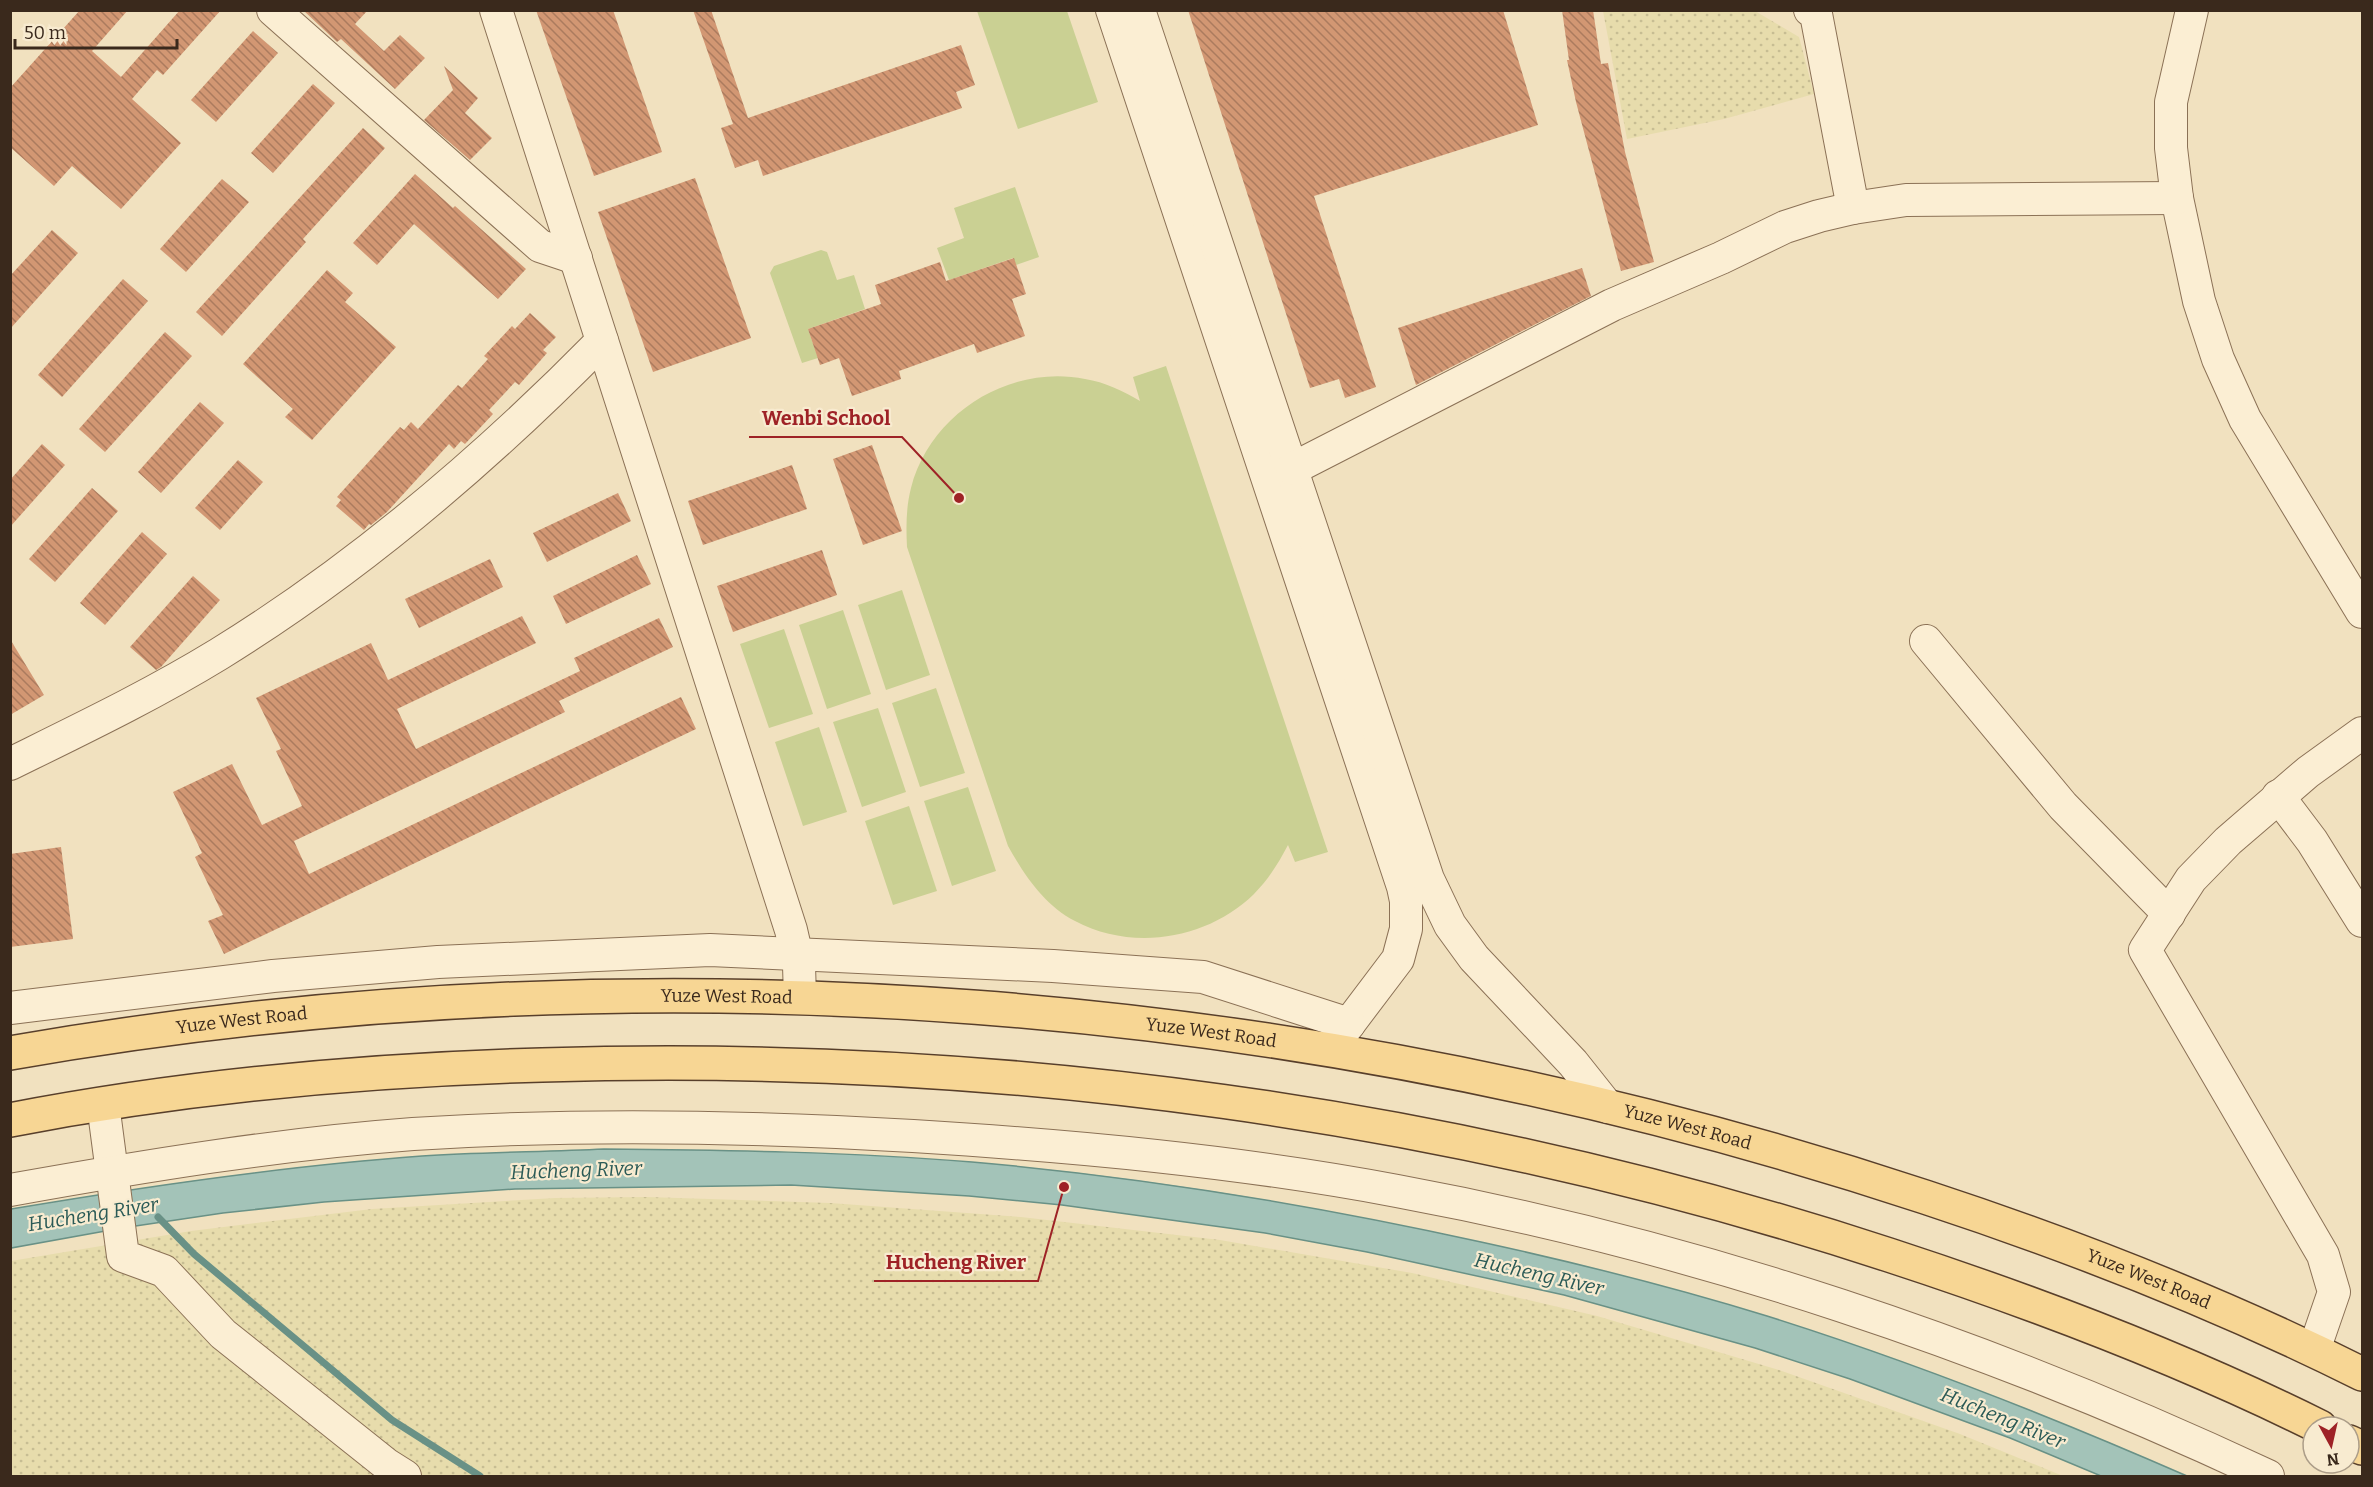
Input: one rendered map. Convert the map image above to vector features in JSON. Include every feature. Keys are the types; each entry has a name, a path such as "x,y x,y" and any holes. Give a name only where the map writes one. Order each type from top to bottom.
{"main road":[{"name":"Yuze West Road","path":"10,1053 212,1023 401,1005 609,997 800,998 948,1005 1151,1025 1329,1051 1438,1070 1608,1107 1761,1146 1958,1208 2138,1275 2314,1350 2362,1374"},
{"path":"10,1120 220,1088 405,1071 576,1064 721,1062 833,1065 944,1071 1120,1087 1225,1101 1426,1135 1511,1152 1638,1182 1743,1210 1914,1263 2025,1302 2200,1372 2301,1418"}],"street":[{"path":"273,10 540,246 576,258"},
{"path":"496,10 797,954 800,998"},
{"path":"1112,10 1406,901 1406,928 1398,958 1329,1051"},
{"path":"1139,10 1428,879 1450,925 1474,958 1566,1055 1608,1107"},
{"path":"1810,10 1816,14 1853,207"},
{"path":"2192,10 2171,102 2171,148 2177,198 2199,301 2231,390 2262,447 2362,612"},
{"path":"1292,470 1612,305 1721,258 1785,227 1853,207 1888,202 1932,199 2177,198"},
{"path":"10,764 157,690 240,641 316,589 418,511 488,452 602,341"},
{"path":"1926,641 2063,806 2169,914"},
{"path":"2314,1350 2334,1292 2323,1255 2145,950 2191,879 2228,841 2278,796 2362,733"},
{"path":"2278,796 2312,841 2362,921"},
{"path":"10,1008 273,976 438,962 711,950 1053,966 1203,977 1349,1024"},
{"path":"104,1104 123,1256 164,1270 223,1334 386,1464 405,1476"},
{"path":"10,1190 275,1148 410,1135 544,1128 644,1126 859,1132 966,1139 1182,1160 1396,1191 1492,1211 1683,1258 1777,1286 1922,1334 2140,1419 2268,1476"}],"shaded area":[{"path":"1603,11 1755,11 1799,37 1814,94 1724,119 1627,139"},
{"path":"647,1197 830,1203 1021,1217 1220,1240 1412,1273 1597,1316 1779,1370 1960,1434 2063,1476 11,1476 11,1261 191,1231 372,1209 555,1198"}],"green space":[{"path":"977,11 1067,11 1098,102 1018,129"},
{"path":"1015,187 1039,257 1016,265 1013,258 949,280 937,248 964,238 954,208"},
{"path":"821,250 827,252 837,280 854,275 865,309 808,329 818,358 802,363 770,273 774,266"},
{"path":"1166,366 1328,852 1295,862 1288,845 1264,882 1254,894 1235,909 1215,922 1192,930 1169,936 1145,938 1097,931 1064,915 1036,889 1008,846 907,547 907,517 911,488 921,461 936,437 955,417 977,400 1002,387 1029,379 1057,376 1100,382 1140,401 1133,377"},
{"path":"902,590 930,675 886,690 858,605"},
{"path":"843,610 871,694 827,709 799,625"},
{"path":"784,629 813,714 769,728 740,644"},
{"path":"936,688 965,773 920,787 892,703"},
{"path":"878,708 906,792 862,807 833,722"},
{"path":"819,727 847,812 803,826 775,742"},
{"path":"968,787 996,871 952,886 924,801"},
{"path":"909,806 937,891 893,905 865,821"}],"water":[{"path":"604,1149 834,1154 1036,1168 1164,1184 1291,1204 1418,1229 1589,1267 1696,1295 1820,1333 1979,1390 2187,1476 2101,1476 2010,1438 1850,1379 1755,1348 1564,1295 1367,1252 1265,1233 1062,1205 969,1196 791,1185 515,1189 324,1202 223,1213 11,1248 11,1209 164,1185 319,1165 445,1155"}],"building":[{"path":"80,10 128,10 92,51 121,77 180,10 221,10 163,75 157,70 132,99 181,143 121,209 72,166 54,186 10,147 10,88"},
{"path":"303,10 368,10 355,24 384,51 400,35 425,58 395,89 341,39 337,42"},
{"path":"536,10 613,10 662,152 594,176"},
{"path":"693,10 711,10 748,118 961,45 975,85 956,92 962,108 763,176 758,160 735,168 721,128 733,124"},
{"path":"1188,10 1503,10 1538,125 1314,196 1376,387 1345,398 1339,379 1310,388"},
{"path":"1562,10 1593,10 1601,64 1608,63 1625,152 1654,262 1621,271 1576,102 1567,60 1569,60"},
{"path":"253,31 278,53 216,122 191,100"},
{"path":"444,66 478,98 465,113 492,138 470,160 424,120 453,90"},
{"path":"313,84 335,103 273,173 251,153"},
{"path":"363,128 385,148 303,239 306,242 222,336 196,312"},
{"path":"415,174 526,269 498,299 414,224 377,265 353,243"},
{"path":"695,178 751,338 653,372 598,212"},
{"path":"222,179 249,202 186,272 160,249"},
{"path":"52,230 78,253 10,329 10,276"},
{"path":"1014,258 1026,294 1012,299 1025,336 977,353 974,344 899,371 901,379 852,396 839,358 820,365 808,329 881,304 875,285 940,262 946,281"},
{"path":"1582,268 1591,296 1416,385 1398,328"},
{"path":"327,270 353,293 345,302 396,347 312,440 285,417 293,409 243,364"},
{"path":"123,279 148,301 62,397 38,375"},
{"path":"530,313 556,337 543,350 547,353 519,385 515,382 489,410 493,414 465,444 461,441 454,449 449,444 387,512 364,530 336,506 341,500 337,497 400,427 404,430 411,422 418,429 458,385 462,388 488,359 484,356 512,326 515,329"},
{"path":"165,332 192,356 105,452 79,429"},
{"path":"200,402 224,423 161,493 138,472"},
{"path":"42,444 65,465 10,527 10,480"},
{"path":"872,445 902,531 863,545 833,459"},
{"path":"238,460 263,482 220,530 195,508"},
{"path":"792,465 807,509 703,545 688,501"},
{"path":"92,488 118,511 55,582 29,559"},
{"path":"618,493 631,521 547,562 533,533"},
{"path":"142,532 167,554 105,625 80,603"},
{"path":"822,550 837,595 733,632 717,586"},
{"path":"637,555 651,584 566,624 553,596"},
{"path":"490,559 503,587 419,628 405,599"},
{"path":"193,576 220,600 156,670 130,647"},
{"path":"522,616 536,643 397,709 416,749 580,671 574,658 659,618 673,647 559,701 565,712 294,841 309,874 681,697 696,729 224,954 208,921 223,915 195,857 202,853 173,792 232,764 262,825 302,806 276,751 281,749 256,698 371,643 388,680"},
{"path":"10,639 44,695 10,715"},
{"path":"61,847 73,939 10,947 10,854"}],"waterway":[{"path":"158,1217 194,1254 392,1420 480,1476"}],"place":[{"name":"Wenbi School","path":"959,498"},
{"name":"Hucheng River","path":"1064,1187"}]}
